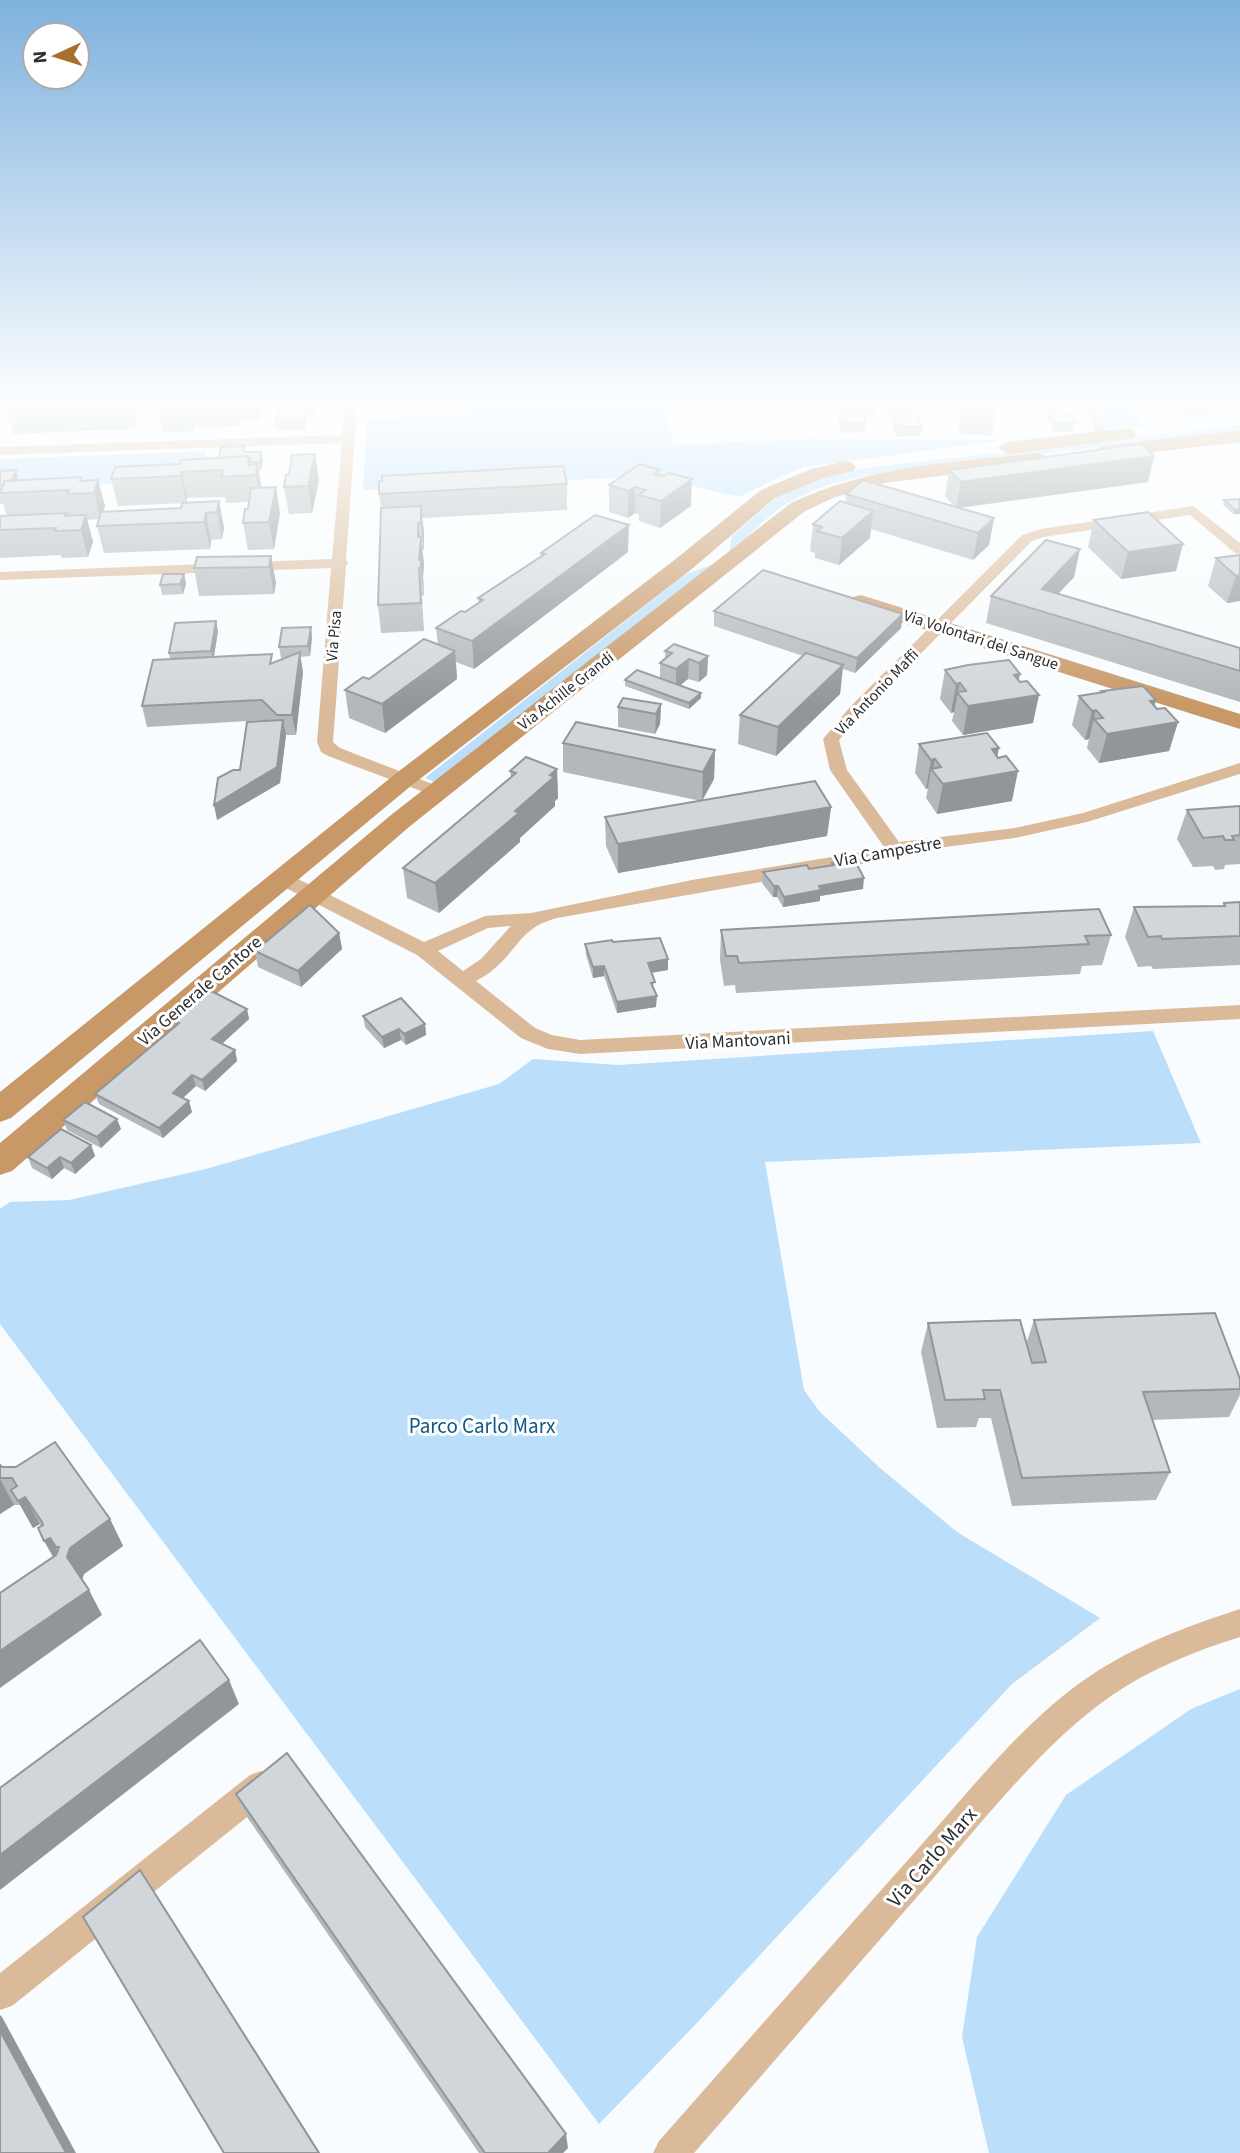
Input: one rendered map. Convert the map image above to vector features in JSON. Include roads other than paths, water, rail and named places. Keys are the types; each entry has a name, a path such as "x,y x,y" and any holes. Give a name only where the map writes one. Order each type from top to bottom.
{"street":[{"name":"Via Pisa","path":"344,505 325,742 327,748 334,752 437,792"},
{"name":"Via Achille Grandi","path":"403,780 685,563 755,505"},
{"name":"Via Achille Grandi","path":"400,821 727,559 801,505"},
{"name":"Via Antonio Maffi","path":"894,848 839,770 831,739 857,709 1027,538 1041,533 1193,510 1240,550"},
{"path":"726,529 718,548 727,559"},
{"path":"685,563 727,559 756,569"},
{"path":"0,576 341,563"},
{"name":"Via Volontari del Sangue","path":"835,594 1240,722"},
{"name":"Via Campestre","path":"424,950 485,922 531,919 692,886 886,853 894,848 1016,833 1075,820 1240,768"},
{"name":"Via Generale Cantore","path":"0,1110 403,780"},
{"name":"Via Generale Cantore","path":"0,1162 400,821"},
{"name":"Via Mantovani","path":"283,879 424,950 509,1020 528,1032 548,1042 580,1047 736,1042 1240,1012"},
{"name":"Via Campestre","path":"463,980 488,964 507,940 531,919"},
{"name":"Via Carlo Marx","path":"671,2153 991,1789 1057,1721 1100,1686 1142,1662 1196,1637 1240,1623"},
{"path":"0,1994 276,1774"}],"park label":[{"name":"Parco Carlo Marx","path":"482,1426"}]}
